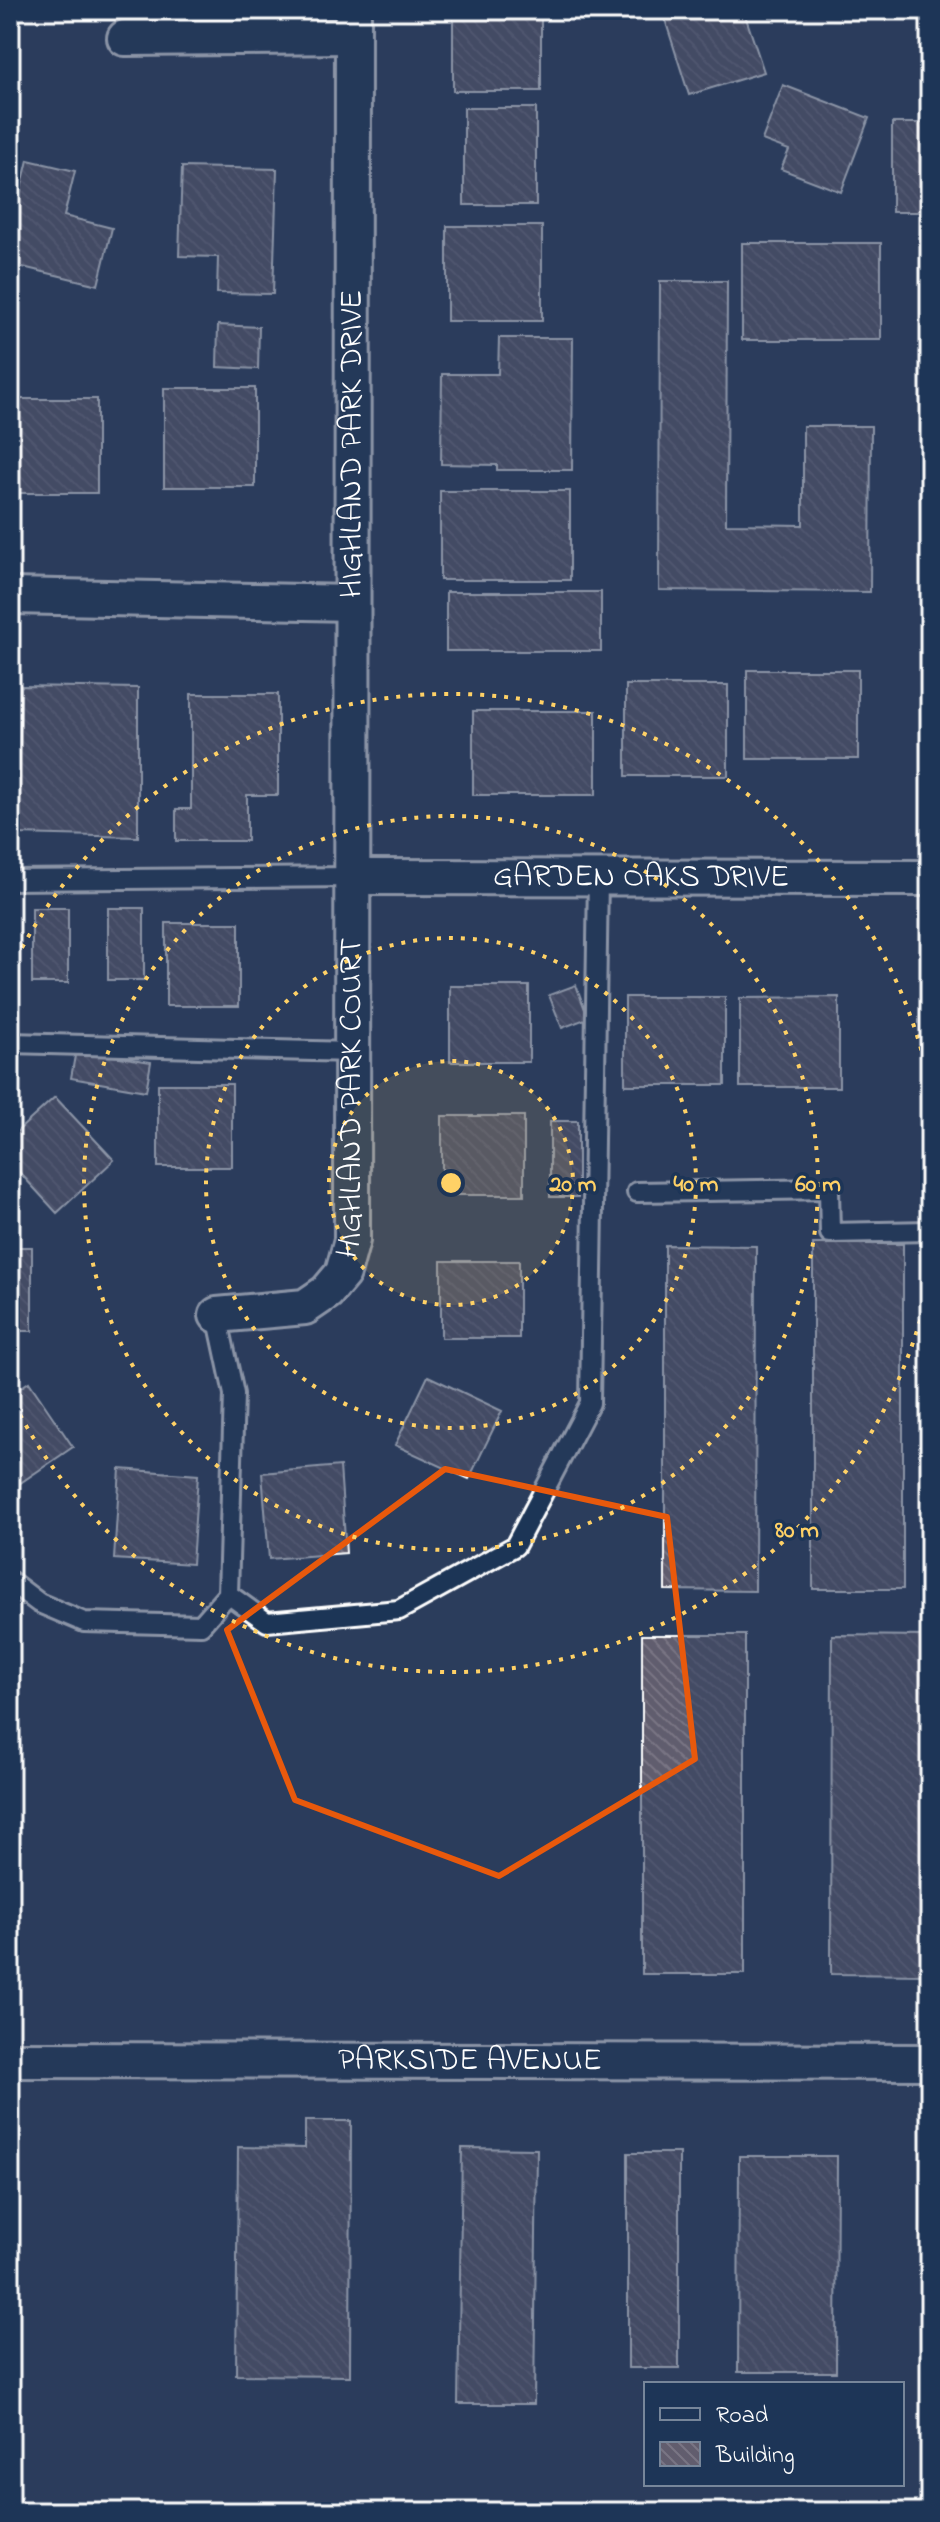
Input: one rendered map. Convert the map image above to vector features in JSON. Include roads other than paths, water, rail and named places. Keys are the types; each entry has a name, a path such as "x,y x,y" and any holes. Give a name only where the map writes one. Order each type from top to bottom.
{"street":[{"path":"125,38 353,23"},
{"name":"HIGHLAND PARK DRIVE","path":"353,23 353,877"},
{"path":"10,596 352,603"},
{"name":"GARDEN OAKS DRIVE","path":"353,877 930,878"},
{"name":"HIGHLAND PARK COURT","path":"217,1315 305,1307 327,1292 343,1273 352,1240 353,877"},
{"name":"PARKSIDE AVENUE","path":"10,2060 930,2062"}],"lane":[{"path":"10,880 353,877"},
{"path":"228,1594 267,1622 399,1610 515,1546 590,1403 598,877"},
{"path":"10,1043 352,1052"},
{"path":"637,1192 829,1189 830,1233 930,1231"},
{"path":"10,1581 39,1603 84,1622 201,1625 228,1594 234,1394 217,1315"}]}
